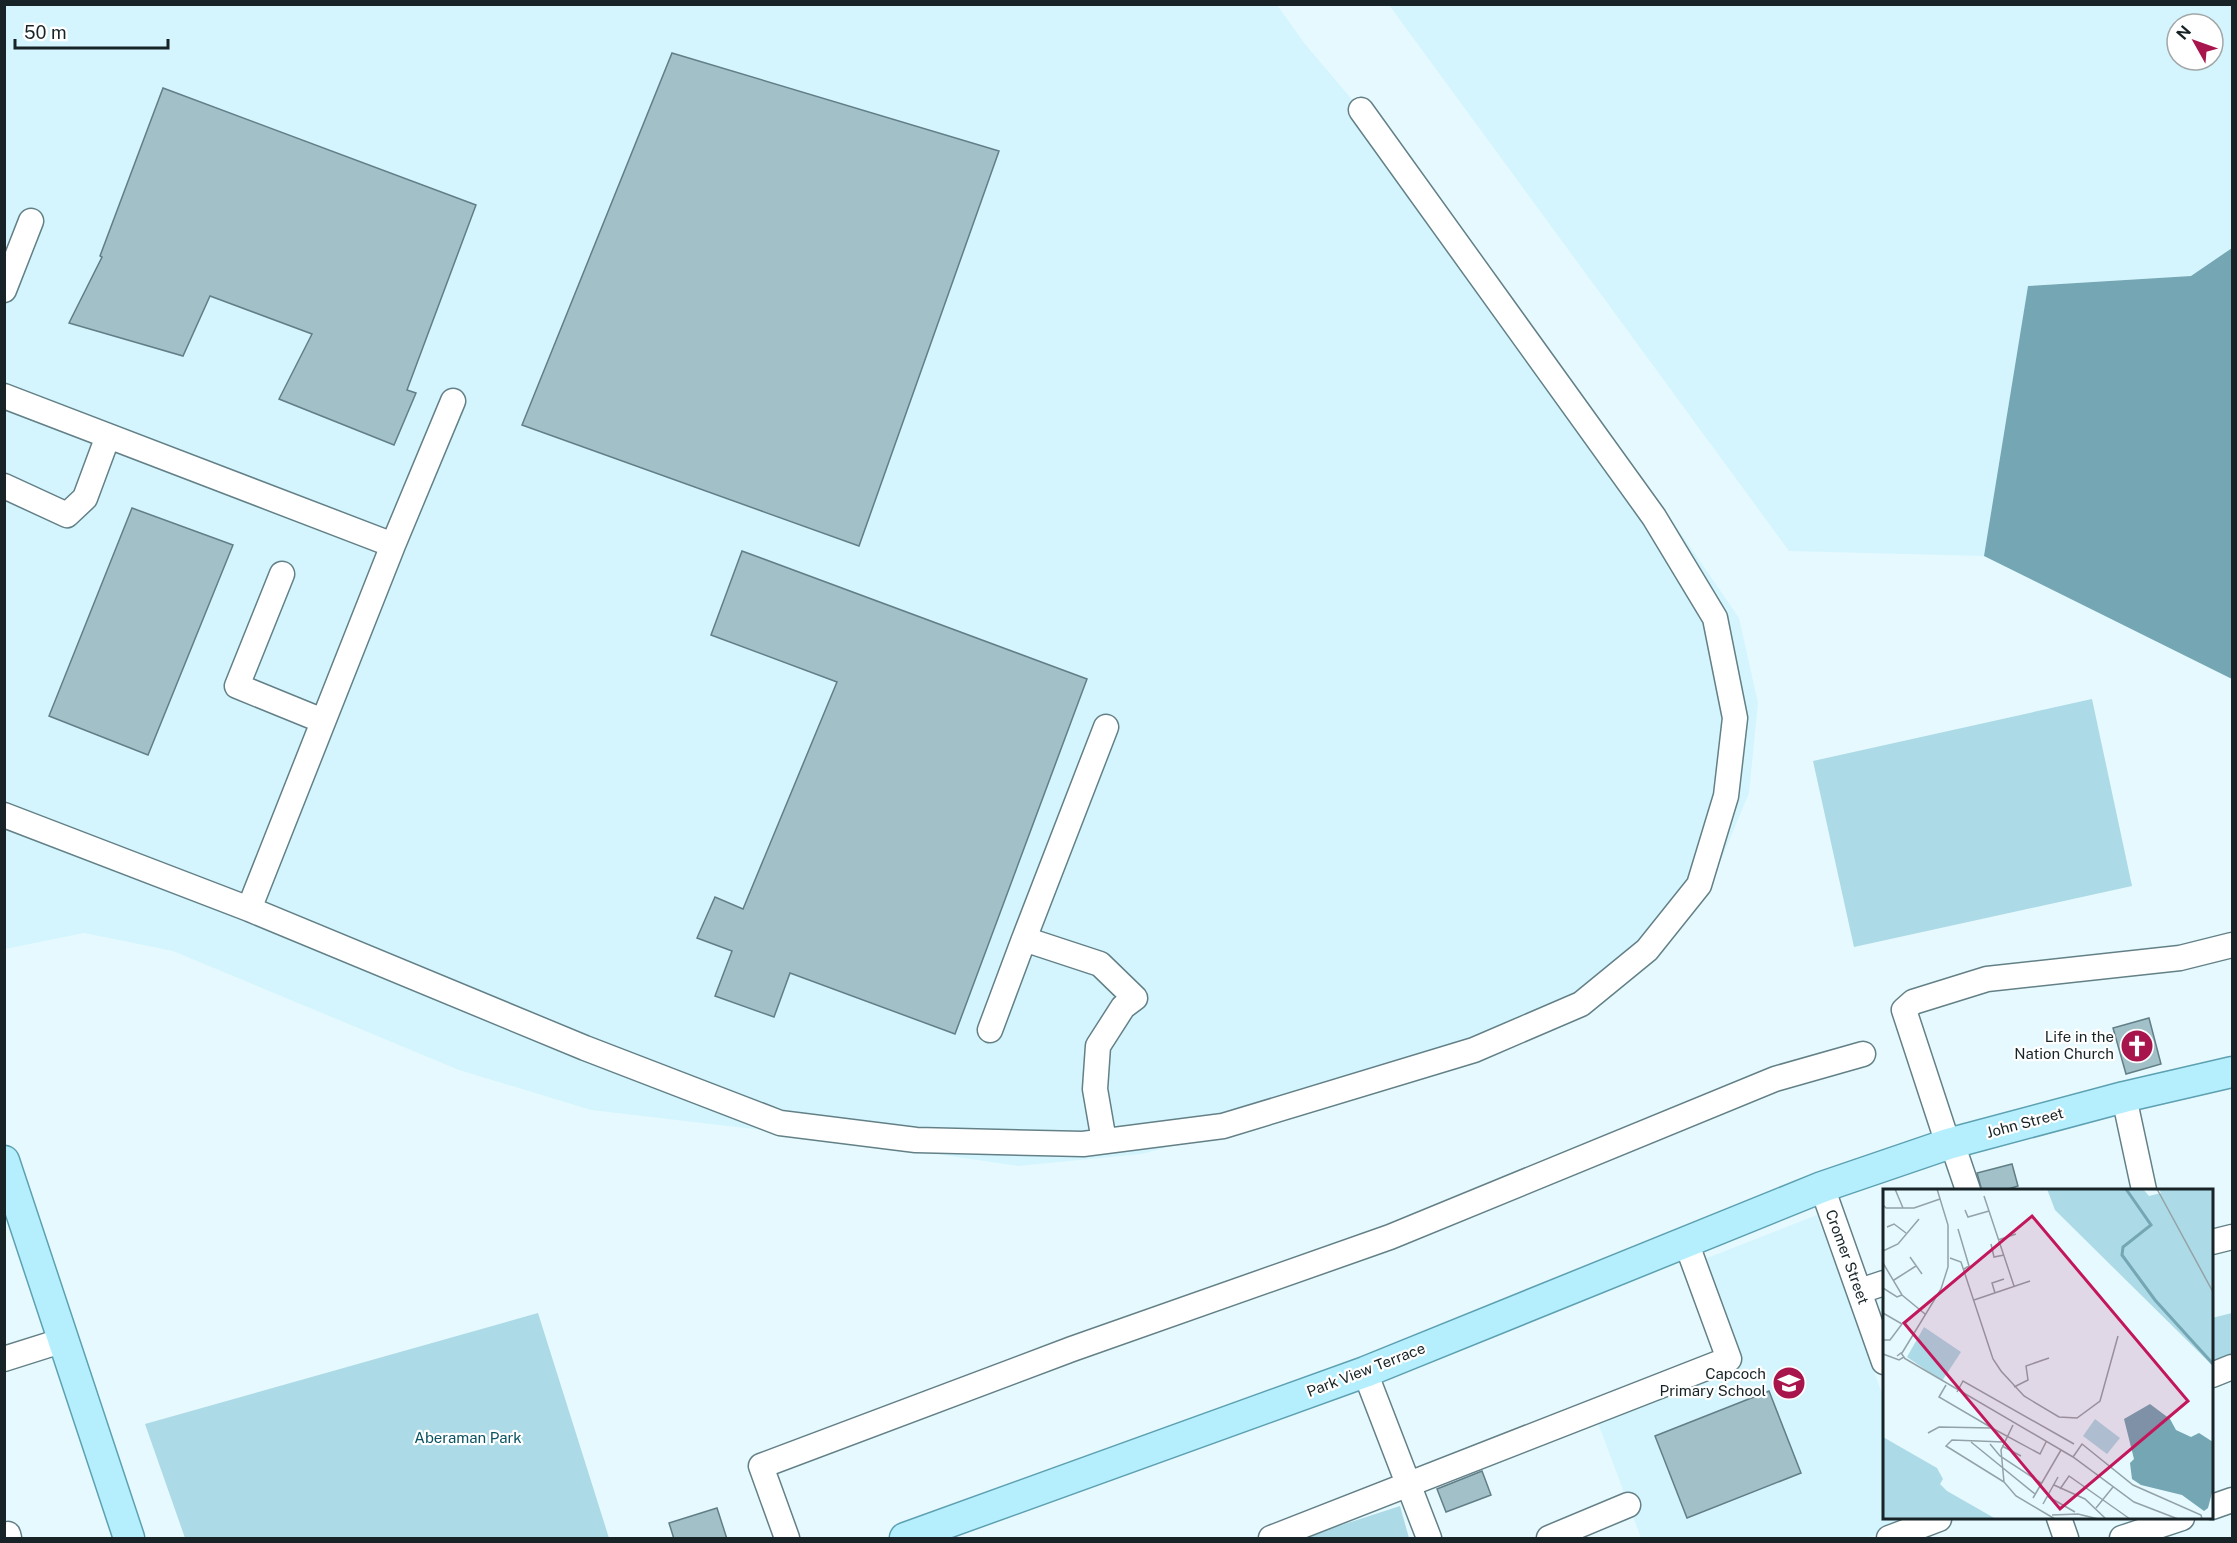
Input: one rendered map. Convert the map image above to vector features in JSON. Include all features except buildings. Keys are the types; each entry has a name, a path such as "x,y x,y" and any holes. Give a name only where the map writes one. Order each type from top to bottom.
{"main road":[{"name":"John Street","path":"1822,1187 1950,1144 2124,1097 2232,1072"},
{"path":"4,1161 129,1539"},
{"name":"Park View Terrace","path":"905,1539 1365,1372 1822,1187"}],"street":[{"path":"4,815 249,909 585,1048 780,1123 916,1140 1083,1144 1222,1126 1474,1050 1581,1004 1647,950 1699,885 1726,796 1735,718 1715,618 1654,517 1361,110"},
{"path":"4,290 31,221"},
{"path":"4,396 393,545"},
{"path":"249,909 393,545 453,401"},
{"path":"4,486 67,515 85,498 108,436"},
{"path":"282,574 237,686 323,721"},
{"path":"990,1030 1106,727"},
{"path":"1024,939 1100,964 1135,998 1123,1007 1098,1046 1095,1089 1104,1141"},
{"path":"1967,1189 1904,1011 1913,1002 1987,979 2180,958 2232,945"},
{"path":"787,1539 761,1466 1072,1349 1390,1237 1774,1079 1863,1054"},
{"path":"2124,1097 2144,1189"},
{"name":"Cromer Street","path":"1822,1187 1883,1359"},
{"path":"2213,1241 2232,1236"},
{"path":"1271,1539 1729,1359 1686,1242"},
{"path":"1860,1291 1883,1283"},
{"path":"4,1359 64,1340"},
{"path":"2213,1374 2232,1367"},
{"path":"1365,1372 1429,1539"},
{"path":"2213,1506 2232,1500"},
{"path":"1549,1539 1628,1505"},
{"path":"2059,1519 2066,1539"},
{"path":"2122,1539 2179,1519"},
{"path":"1889,1539 1942,1525"}],"shaded area":[{"path":"5,5 1277,5 1305,44 1449,214 1660,503 1739,618 1758,703 1749,793 1721,860 1666,942 1601,1001 1346,1099 1142,1154 1018,1166 822,1137 591,1110 459,1070 173,951 84,933 5,949"},
{"path":"1389,5 2232,5 2232,248 2191,276 2028,286 1984,556 1789,551"},
{"path":"2232,248 2232,679 1984,556 2028,286 2191,276"},
{"name":"Capcoch Primary School","path":"1817,1215 1883,1396 1883,1519 1924,1519 1867,1538 1641,1538 1598,1423 1739,1367 1702,1260"}],"green space":[{"path":"2092,699 2132,886 1854,947 1813,761"},
{"name":"Aberaman Park","path":"538,1313 609,1538 185,1538 145,1424"},
{"path":"2232,1313 2232,1357 2213,1365 2213,1318"},
{"path":"1400,1506 1409,1538 1312,1538 1311,1535"}],"place":[{"name":"Life in the Nation Church","path":"2137,1046"},
{"name":"Capcoch Primary School","path":"1789,1383"}]}
